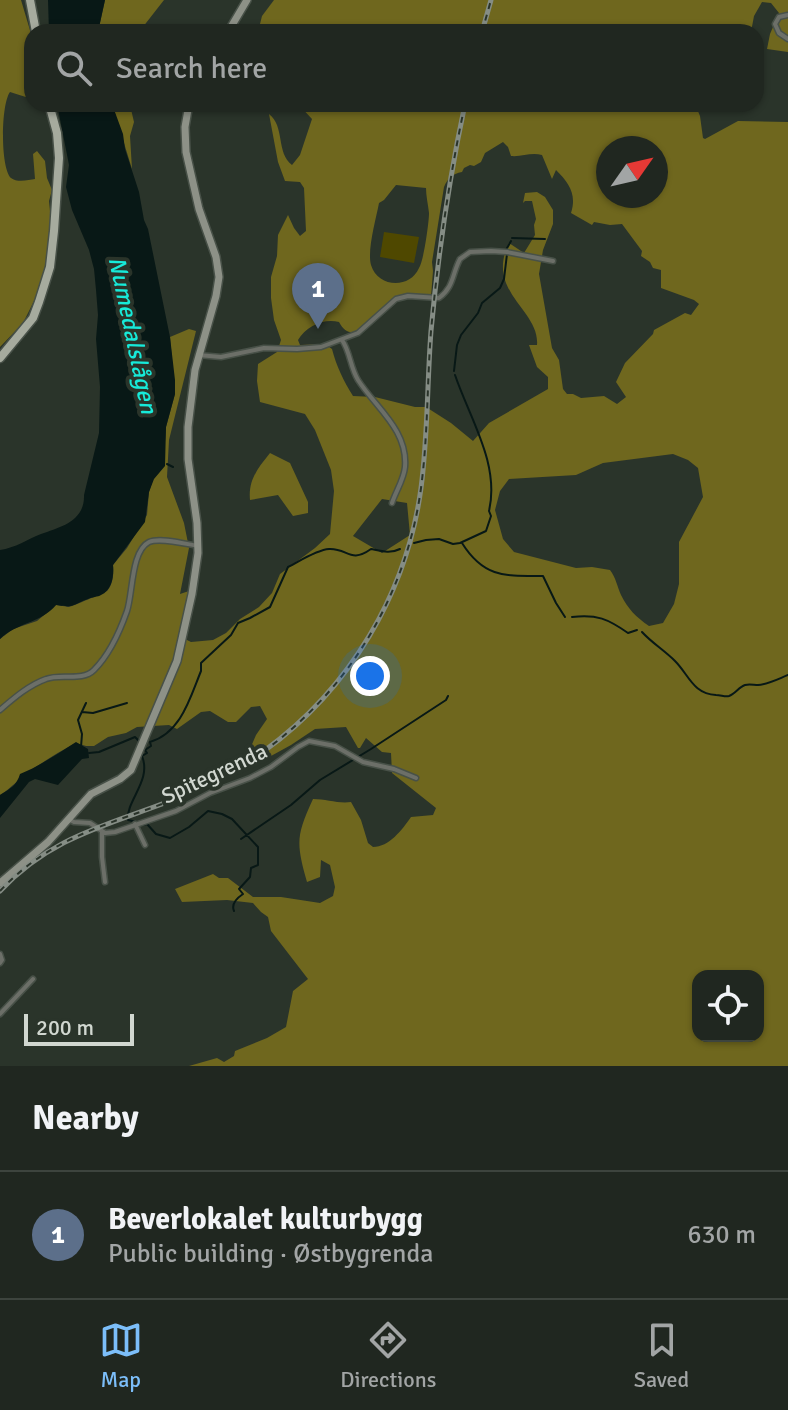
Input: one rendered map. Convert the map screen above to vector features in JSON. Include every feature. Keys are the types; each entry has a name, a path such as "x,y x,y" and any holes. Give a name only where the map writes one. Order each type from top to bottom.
{"main road":[{"path":"30,0 34,24"},
{"path":"233,24 247,0"},
{"path":"0,358 33,318 50,267 59,158 51,112"},
{"path":"0,883 48,842 91,794 125,776 136,762 177,661 191,604 198,546 187,442 192,384 219,277 186,152 188,112"}],"street":[{"path":"788,15 779,17 775,24 779,33 788,39"},
{"path":"198,355 221,357 264,348 311,348 342,340 363,330 396,299 442,296 453,281 458,262 467,253 504,252 553,261"},
{"path":"342,340 355,375 400,436 405,466 392,503"},
{"path":"0,710 45,679 83,676 94,671 123,622 131,596 137,556 145,544 159,540 198,546"},
{"name":"Spitegrenda","path":"102,831 111,833 176,811 210,793 250,778 309,741 335,746 363,762 416,778"},
{"path":"68,819 90,823 102,831 105,882"},
{"path":"135,824 145,845"},
{"path":"0,954 0,963"},
{"path":"0,1014 33,979"}],"shaded area":[{"path":"0,0 21,0 28,24 24,24 24,96 10,92 7,99 3,149 7,172 16,180 35,179 33,154 37,151 45,161 52,190 49,201 51,221 47,260 37,295 23,323 0,347"},
{"path":"105,0 164,0 145,24 100,24"},
{"path":"274,0 788,0 788,52 767,49 779,13 771,3 762,2 752,24 260,24"},
{"path":"114,112 132,112 132,169"},
{"path":"305,112 698,112 705,139 738,121 788,122 788,1066 189,1066 217,1058 224,1062 234,1056 235,1051 286,1027 293,991 308,979 271,931 268,917 253,903 227,900 182,902 175,889 213,874 228,878 253,897 281,897 320,903 333,896 335,887 330,865 321,860 320,877 307,882 300,848 303,822 313,799 351,802 368,843 373,847 390,841 411,817 433,815 436,808 392,773 391,753 382,752 366,738 358,748 346,727 315,729 251,767 244,763 267,719 260,706 251,707 236,722 228,722 210,711 201,712 177,729 169,725 137,727 108,737 94,746 76,743 31,770 0,795 0,639 13,629 37,621 56,605 69,607 109,588 113,565 147,515 149,492 165,442 175,394 170,337 189,329 196,331 169,440 167,477 184,523 189,548 180,594 192,590 185,639 191,642 213,640 226,633 272,593 280,574 330,534 334,491 331,470 315,430 305,414 260,402 257,381 258,364 277,352 281,340 271,298 278,235 288,215 300,236 306,231 304,188 300,182 285,181 269,114 277,125 284,154 292,165 300,155 312,119","holes":["503,142 511,156 542,155 552,179 556,170 571,189 571,213 592,225 594,222 622,224 642,251 641,256 653,268 661,270 661,288 699,304 691,315 685,313 654,330 625,363 616,382 626,397 617,404 604,396 581,398 567,394 563,389 559,360 552,348 539,274 543,250 553,224 553,210 545,197 537,192 525,193 523,203 532,201 536,219 535,235 524,253 509,243 503,260 504,275 508,288 536,333 537,345 529,345 537,367 548,377 548,389 489,423 473,441 426,407 353,396 332,349 325,344 300,345 298,340 311,327 327,321 339,322 346,330 353,332 361,330 399,299 431,297 432,262 444,187 453,175 481,162 485,153","396,185 426,188 429,213 419,268 409,280 394,283 380,278 370,259 379,203","673,454 698,468 703,497 679,542 679,584 674,604 663,623 649,626 636,616 624,600 610,570 576,568 514,552 503,539 495,510 500,491 509,479 576,475 603,463","382,499 407,503 410,535 382,553 353,536"]},
{"path":"384,232 419,237 414,263 380,257"},
{"path":"270,453 290,463 308,502 308,513 293,516 278,495 250,500 252,480"}],"water":[{"path":"48,0 105,0 100,24 49,24"},
{"name":"Numedalslågen","path":"59,112 115,112 139,192 170,337 175,394 166,427 165,466 154,479 149,492 145,522 113,565 113,578 108,590 73,605 56,605 43,616 13,629 0,639 0,550 64,525 76,517 83,504 99,433 98,315 94,269 66,187 69,165"},
{"path":"76,742 88,749 89,758 82,759 58,785 35,779 29,782 0,818 0,795 15,784 20,774"}],"waterway":[{"path":"512,238 545,239"},
{"path":"506,250 511,241"},
{"path":"454,371 461,335 482,303 500,288 507,254"},
{"path":"414,543 439,539 460,543 486,531 491,516 487,459 455,375"},
{"path":"167,464 173,467"},
{"path":"462,543 479,563 496,573 543,576 565,617"},
{"path":"137,822 128,820 128,813 144,774 142,756 147,753 145,750 151,746 150,742 170,731 177,723 201,671 201,663 231,635 238,623 270,607 288,567 329,549 353,555 371,549 389,552 400,549"},
{"path":"572,617 602,619 628,633 637,630"},
{"path":"642,632 675,661 697,687 708,694 729,696 745,685 766,684 788,675"},
{"path":"241,839 291,805 320,780 448,696"},
{"path":"81,747 82,734 78,720 86,703"},
{"path":"82,712 93,713 127,703"},
{"path":"89,753 135,737 139,741"},
{"path":"143,825 147,824 156,834 170,838 208,811 232,819 258,847 258,865 251,868 250,877 239,889 243,894 235,901 234,911"}],"railway":[{"path":"484,24 491,0"},
{"path":"0,891 21,871 64,843 195,790 264,751 323,699 370,636 403,565 421,488 437,274 463,112"}],"place":[{"name":"Beverlokalet kulturbygg","path":"318,329"}]}
